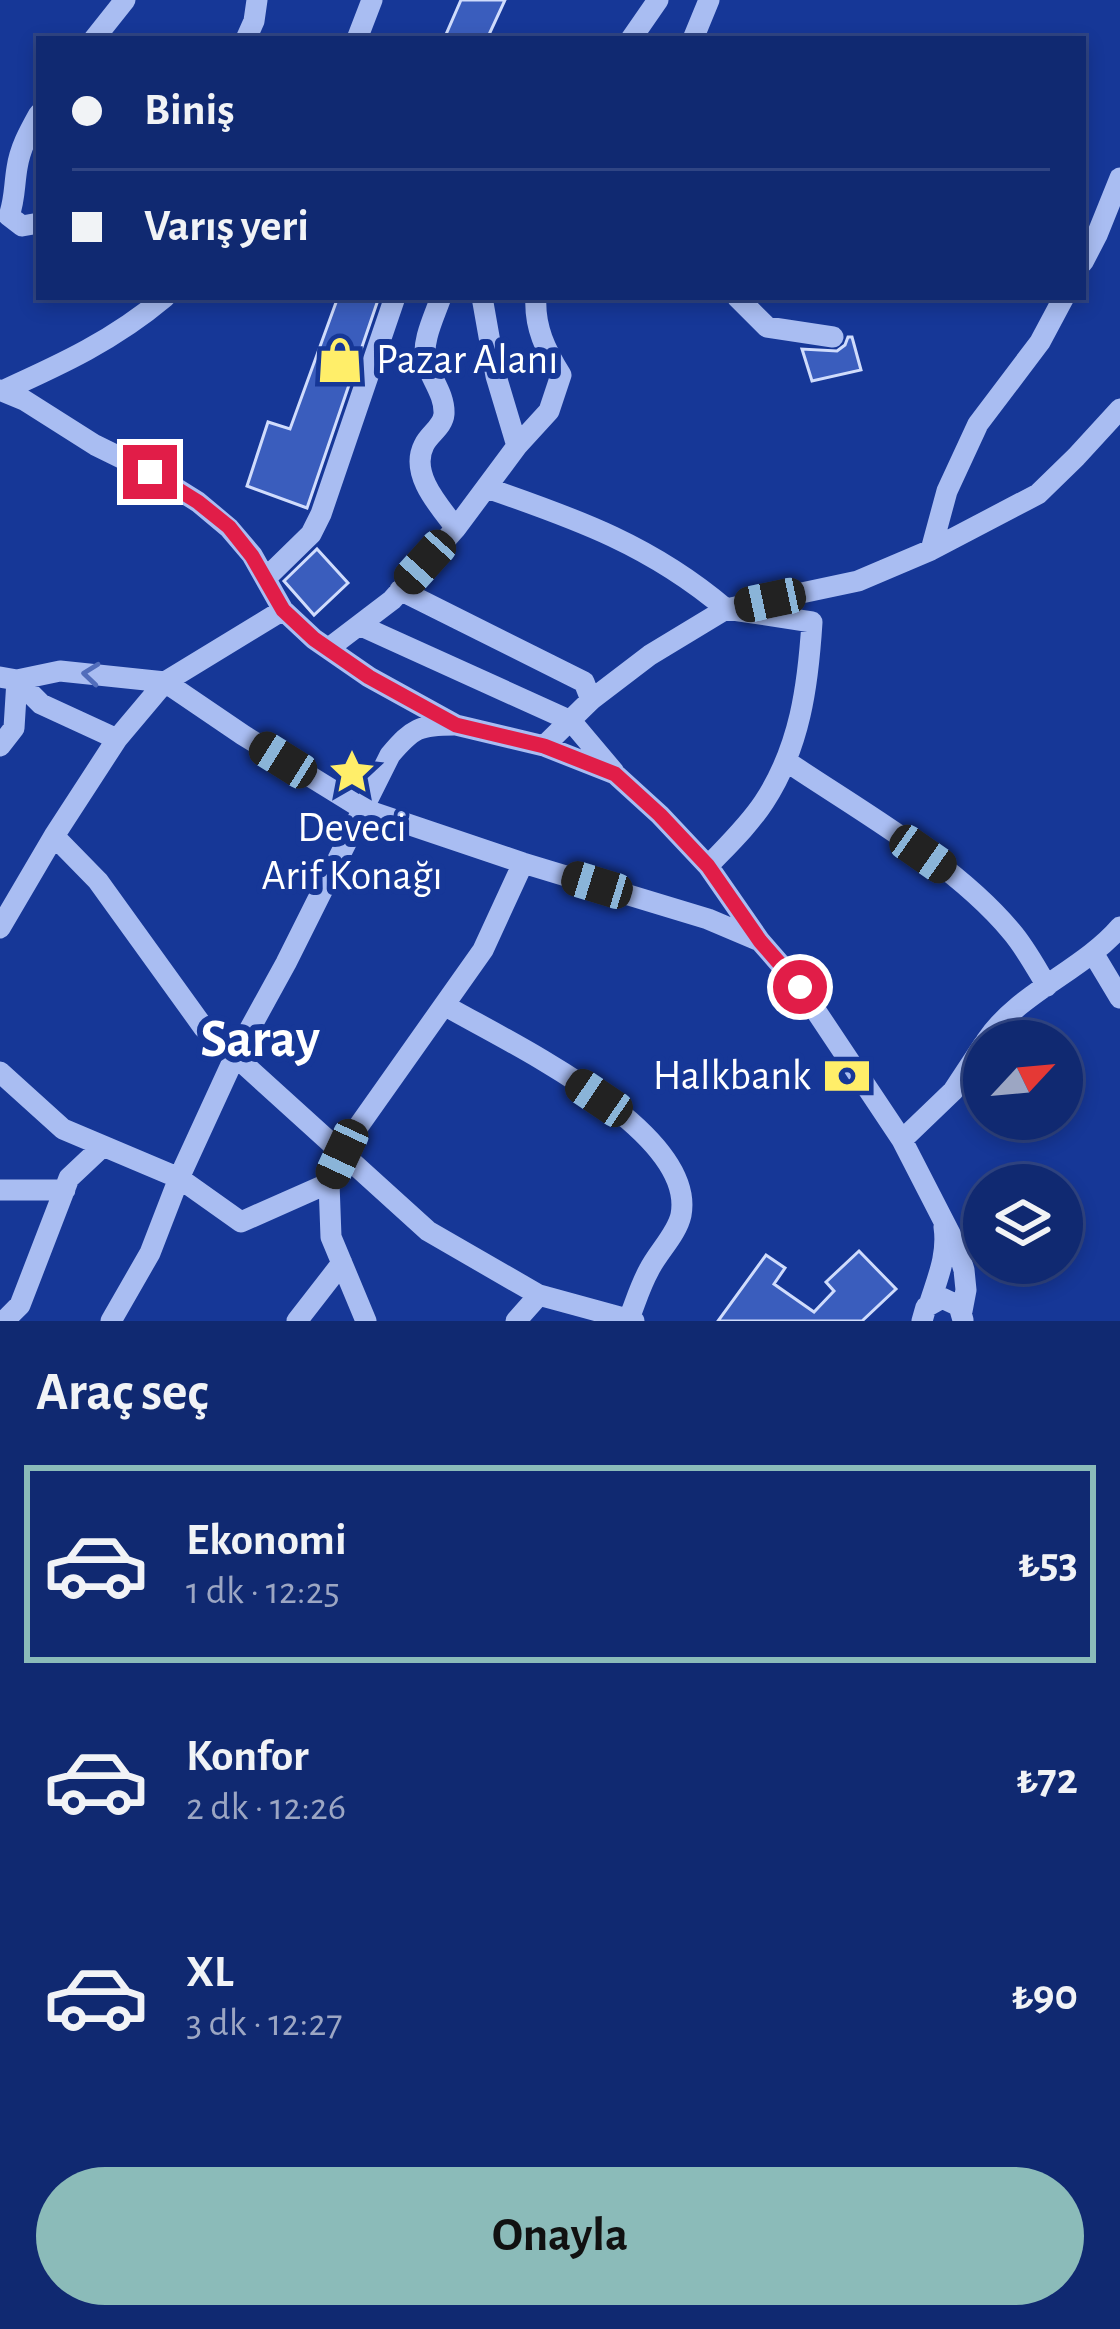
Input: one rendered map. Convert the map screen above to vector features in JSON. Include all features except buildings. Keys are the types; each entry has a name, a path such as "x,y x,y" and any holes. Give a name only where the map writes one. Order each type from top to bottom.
{"street":[{"path":"96,36 125,0"},
{"path":"247,36 257,0"},
{"path":"358,36 372,0"},
{"path":"633,36 658,0"},
{"path":"694,36 709,0"},
{"path":"36,119 25,137 9,216 22,226 36,224"},
{"path":"1086,256 1120,178"},
{"path":"1,391 102,344 161,300"},
{"path":"266,578 311,533 321,514 394,300"},
{"path":"440,300 424,358 444,414 424,443 419,460 428,491 456,528"},
{"path":"483,300 496,376 517,446"},
{"path":"329,648 400,590 549,411 561,375 542,345 536,300"},
{"path":"740,300 766,327 833,337"},
{"path":"931,550 946,491 978,424 1040,342 1062,300"},
{"path":"1,391 198,502 229,527 283,610 369,677 456,725"},
{"path":"544,746 591,700 650,655 726,609 858,581 931,550 1038,494 1120,409"},
{"path":"487,488 589,523 695,583 726,609 812,622 805,699 786,761 763,805 708,866"},
{"path":"400,590 584,682 591,700"},
{"path":"0,928 117,739 165,682 283,610"},
{"path":"359,625 571,721 615,774 708,866 760,941 800,987 902,1140 957,1247 964,1270 963,1316"},
{"path":"9,678 60,671 165,682 363,809 708,919 760,941"},
{"path":"9,678 41,704 117,739"},
{"path":"0,746 14,728 9,678"},
{"path":"111,1321 150,1252 236,1054 390,755 407,736 424,725 456,725 544,746 615,774"},
{"path":"786,761 947,871 987,904 1016,935 1047,986"},
{"path":"54,836 98,881 204,1028 428,1231 538,1295 630,1320 648,1270 680,1219 682,1192 660,1149 628,1117 571,1078 445,1005"},
{"path":"366,1321 331,1237 329,1183 348,1141 483,950 523,863"},
{"path":"1005,1020 1094,953 1120,927"},
{"path":"1094,953 1120,998"},
{"path":"0,1072 63,1130 179,1178 241,1222 329,1183"},
{"path":"902,1140 963,1076"},
{"path":"4,1321 20,1305 69,1178 103,1147"},
{"path":"0,1190 64,1190"},
{"path":"923,1314 944,1262 942,1221"},
{"path":"297,1321 342,1262"},
{"path":"516,1321 538,1295"},
{"path":"923,1314 948,1299 963,1316"}],"place":[{"name":"Pazar Alanı","path":"340,360"},
{"name":"Deveci Arif Konağı","path":"352,772"},
{"name":"Halkbank","path":"847,1076"}],"district":[{"name":"Saray","path":"260,1040"}],"route":[{"path":"150,472 229,527 283,610 314,639 369,677 456,725 544,746 615,774 708,866 760,941 800,987"}]}
